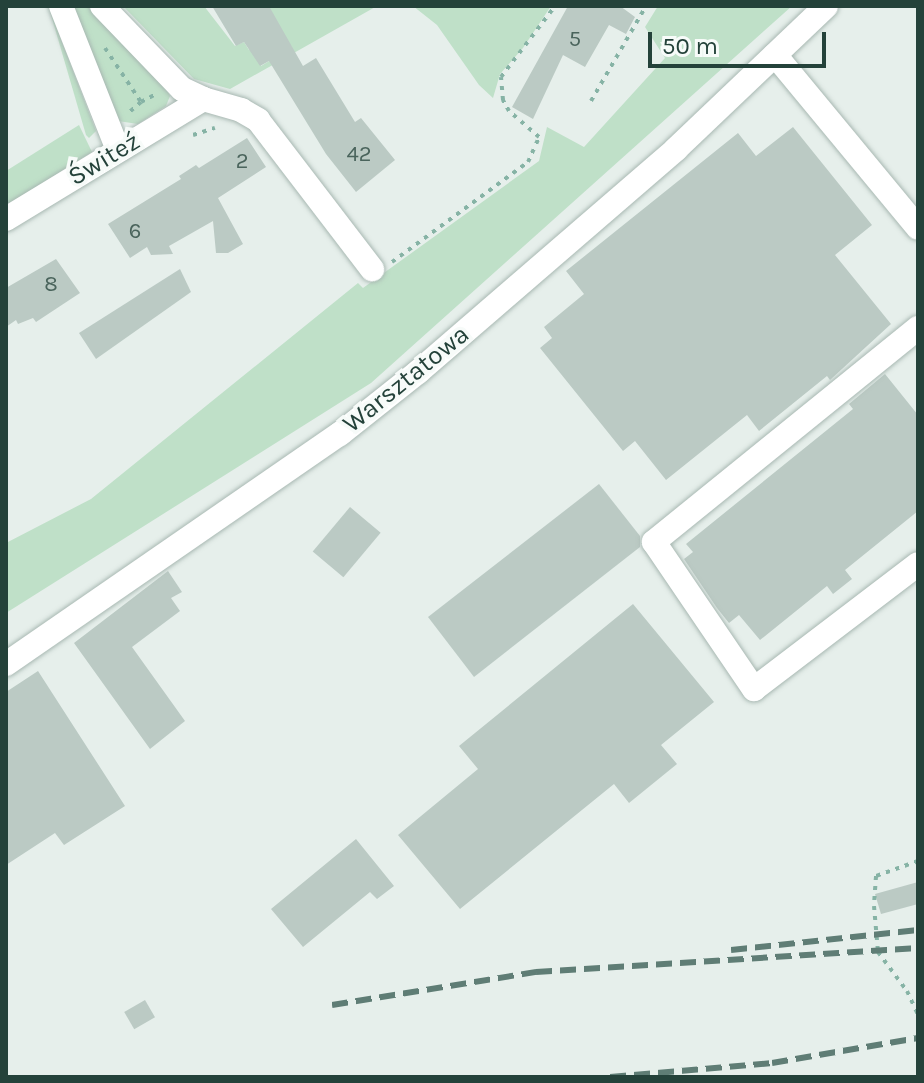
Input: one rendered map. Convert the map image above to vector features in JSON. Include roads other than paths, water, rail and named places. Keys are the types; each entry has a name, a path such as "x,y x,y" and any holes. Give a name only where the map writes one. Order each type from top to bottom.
{"street":[{"path":"61,6 118,150"},
{"path":"102,6 182,89 241,110 258,120 372,269"},
{"name":"Warsztatowa","path":"6,664 340,434 535,274 826,6"},
{"path":"775,55 918,228"},
{"name":"Świteź","path":"6,219 203,99"},
{"path":"918,328 654,542 754,689 918,564"}],"railway":[{"path":"731,950 918,930"},
{"path":"332,1005 536,972 918,948"},
{"path":"610,1077 772,1063 918,1038"}]}
